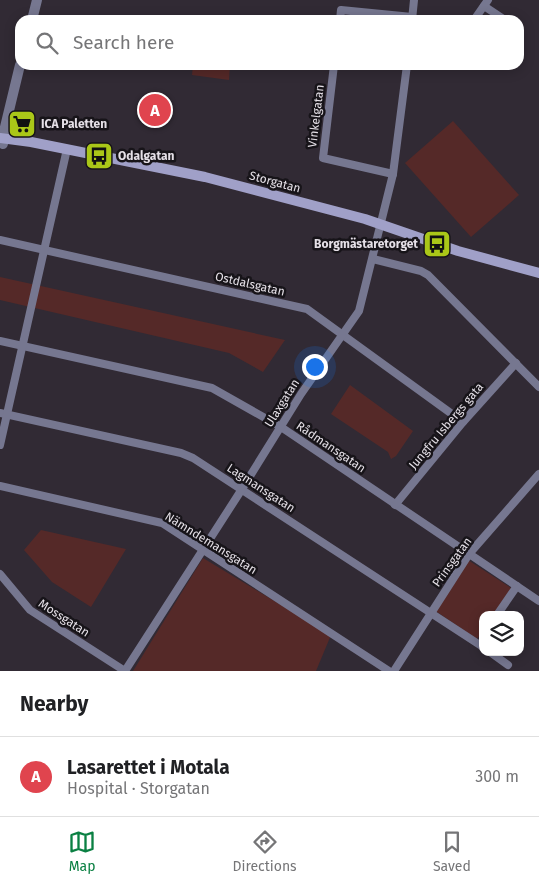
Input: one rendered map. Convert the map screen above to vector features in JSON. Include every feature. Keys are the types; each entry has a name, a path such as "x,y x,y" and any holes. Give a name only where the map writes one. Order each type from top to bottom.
{"main road":[{"name":"Storgatan","path":"1,141 205,177 539,273"},
{"name":"Storgatan","path":"380,226 458,256 539,278"}],"street":[{"path":"33,15 37,0"},
{"path":"412,15 414,0"},
{"path":"478,15 486,3 499,15"},
{"path":"340,15 341,10 385,15"},
{"path":"1,141 19,70"},
{"name":"Vinkelgatan","path":"333,70 322,158 393,174"},
{"name":"Ulaxgatan","path":"125,671 301,394 359,311 393,174 405,70"},
{"path":"0,445 4,414 23,346 66,151"},
{"name":"Ostdalsgatan","path":"0,240 302,307 318,315 464,422"},
{"path":"373,259 424,272 539,387"},
{"name":"Rådmansgatan","path":"0,341 212,388 280,427 539,601"},
{"name":"Jungfru Isbergs gata","path":"395,504 516,363"},
{"name":"Lagmansgatan","path":"4,414 187,455 242,489 479,645"},
{"name":"Prinsgatan","path":"394,671 469,554 539,474"},
{"name":"Nämndemansgatan","path":"0,486 158,521 389,671"},
{"name":"Mossgatan","path":"0,574 30,610 125,671"},
{"path":"500,611 516,586"},
{"path":"496,656 508,665"}],"shaded area":[{"path":"192,70 230,70 229,80 192,75"},
{"path":"453,121 519,195 471,237 405,163"},
{"path":"0,277 285,340 263,372 229,353 0,300"},
{"path":"350,385 413,431 396,456 391,459 388,452 331,414"},
{"path":"41,530 126,549 91,607 52,582 24,550"},
{"path":"203,558 331,635 316,671 133,671"},
{"path":"468,560 511,588 496,611 479,611 479,636 477,639 434,610"}],"place":[{"name":"Lasarettet i Motala","path":"155,110"},
{"name":"ICA Paletten","path":"22,124"},
{"name":"Odalgatan","path":"99,156"},
{"name":"Borgmästaretorget","path":"437,244"}]}
